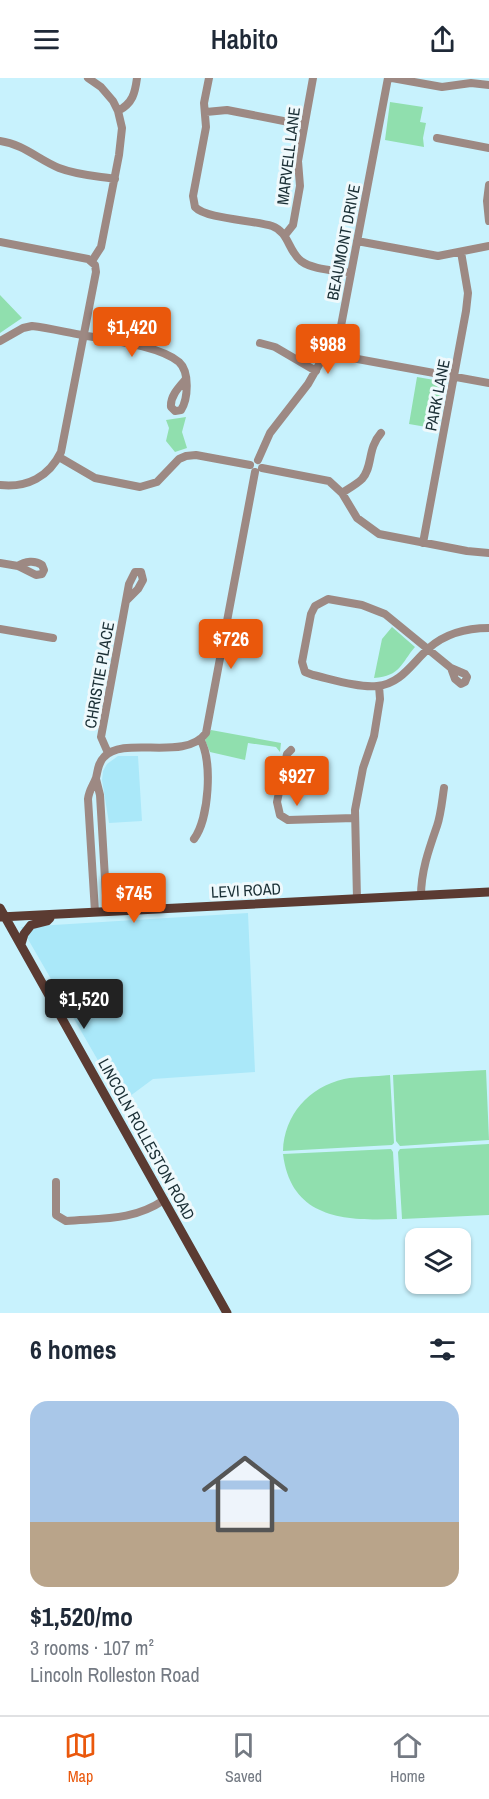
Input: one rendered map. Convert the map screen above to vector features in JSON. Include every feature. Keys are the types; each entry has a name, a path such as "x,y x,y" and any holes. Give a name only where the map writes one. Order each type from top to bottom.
{"main road":[{"name":"LEVI ROAD","path":"2,914 107,912 489,892"},
{"name":"LINCOLN ROLLESTON ROAD","path":"2,914 228,1313"},
{"path":"21,944 26,930 31,925 47,921 54,914"}],"street":[{"path":"88,78 106,91 118,111 122,134 101,247 92,261"},
{"path":"118,111 133,99 137,78"},
{"path":"208,78 204,99 205,135 193,196 195,207 206,213 271,226 285,235 293,254 305,263 351,273"},
{"name":"MARVELL LANE","path":"285,235 292,225 300,186 298,161 313,78"},
{"path":"390,78 442,87 471,83 489,85"},
{"name":"BEAUMONT DRIVE","path":"200,740 206,733 209,720 259,467 276,424 316,371 341,326 390,78"},
{"path":"206,112 226,111 304,125"},
{"path":"438,138 489,148"},
{"path":"0,141 23,148 68,171 115,180"},
{"path":"489,185 487,201 489,221"},
{"path":"0,242 92,261 96,268 64,444 59,457 38,480 21,485 0,485"},
{"path":"357,242 432,255 489,246"},
{"name":"PARK LANE","path":"423,543 467,302 467,286 461,252"},
{"path":"0,341 23,328 32,326 85,336 154,351 179,363 186,379"},
{"path":"260,343 275,347 316,371"},
{"path":"330,348 352,358 489,383"},
{"path":"342,493 362,478 367,471 372,446 381,434"},
{"path":"59,457 95,478 140,487 157,482 179,459 190,455 250,465 252,471 259,467 324,479 337,487 357,519 370,530 388,537 467,552 489,553"},
{"path":"0,563 18,566"},
{"path":"451,668 428,648 393,619 377,610 332,599 319,602 311,614 302,662 305,672 369,686 379,686 400,677 428,648 454,633 489,628"},
{"name":"CHRISTIE PLACE","path":"108,753 101,741 102,732 126,601"},
{"path":"0,629 53,639"},
{"path":"357,899 354,818 363,768 374,736 380,699 379,686"},
{"path":"95,912 89,792 96,779 98,765 108,753 121,749 186,746 200,740 207,754 208,787 200,829 194,838"},
{"path":"291,750 287,754 277,802 280,815 288,820 354,818"},
{"path":"96,779 100,795 107,912"},
{"path":"421,896 428,850 438,823 444,788"},
{"path":"91,842 103,841"},
{"path":"56,1182 56,1215 66,1221 133,1216 150,1210 164,1200"}],"shaded area":[{"path":"118,756 138,756 142,821 109,823 102,780 103,771 107,764"},
{"path":"248,913 255,1072 153,1079 122,1102 21,927"}],"green space":[{"path":"390,102 423,107 420,122 426,123 424,147 385,140"},
{"path":"0,295 22,318 0,333"},
{"path":"417,377 446,382 438,429 409,424"},
{"path":"186,417 182,432 187,448 175,452 166,441 169,428 166,420"},
{"path":"392,627 415,647 395,672 374,678 382,639"},
{"path":"211,730 281,743 280,752 276,747 248,743 245,760 210,752 205,740"},
{"path":"486,1070 489,1140 400,1146 396,1141 393,1075"},
{"path":"390,1075 394,1143 392,1145 283,1151 288,1126 301,1104 310,1096 331,1083 344,1079"},
{"path":"489,1144 489,1215 402,1219 398,1152 400,1149"},
{"path":"391,1149 397,1219 358,1219 340,1216 324,1212 309,1204 297,1192 288,1176 283,1154"}]}
